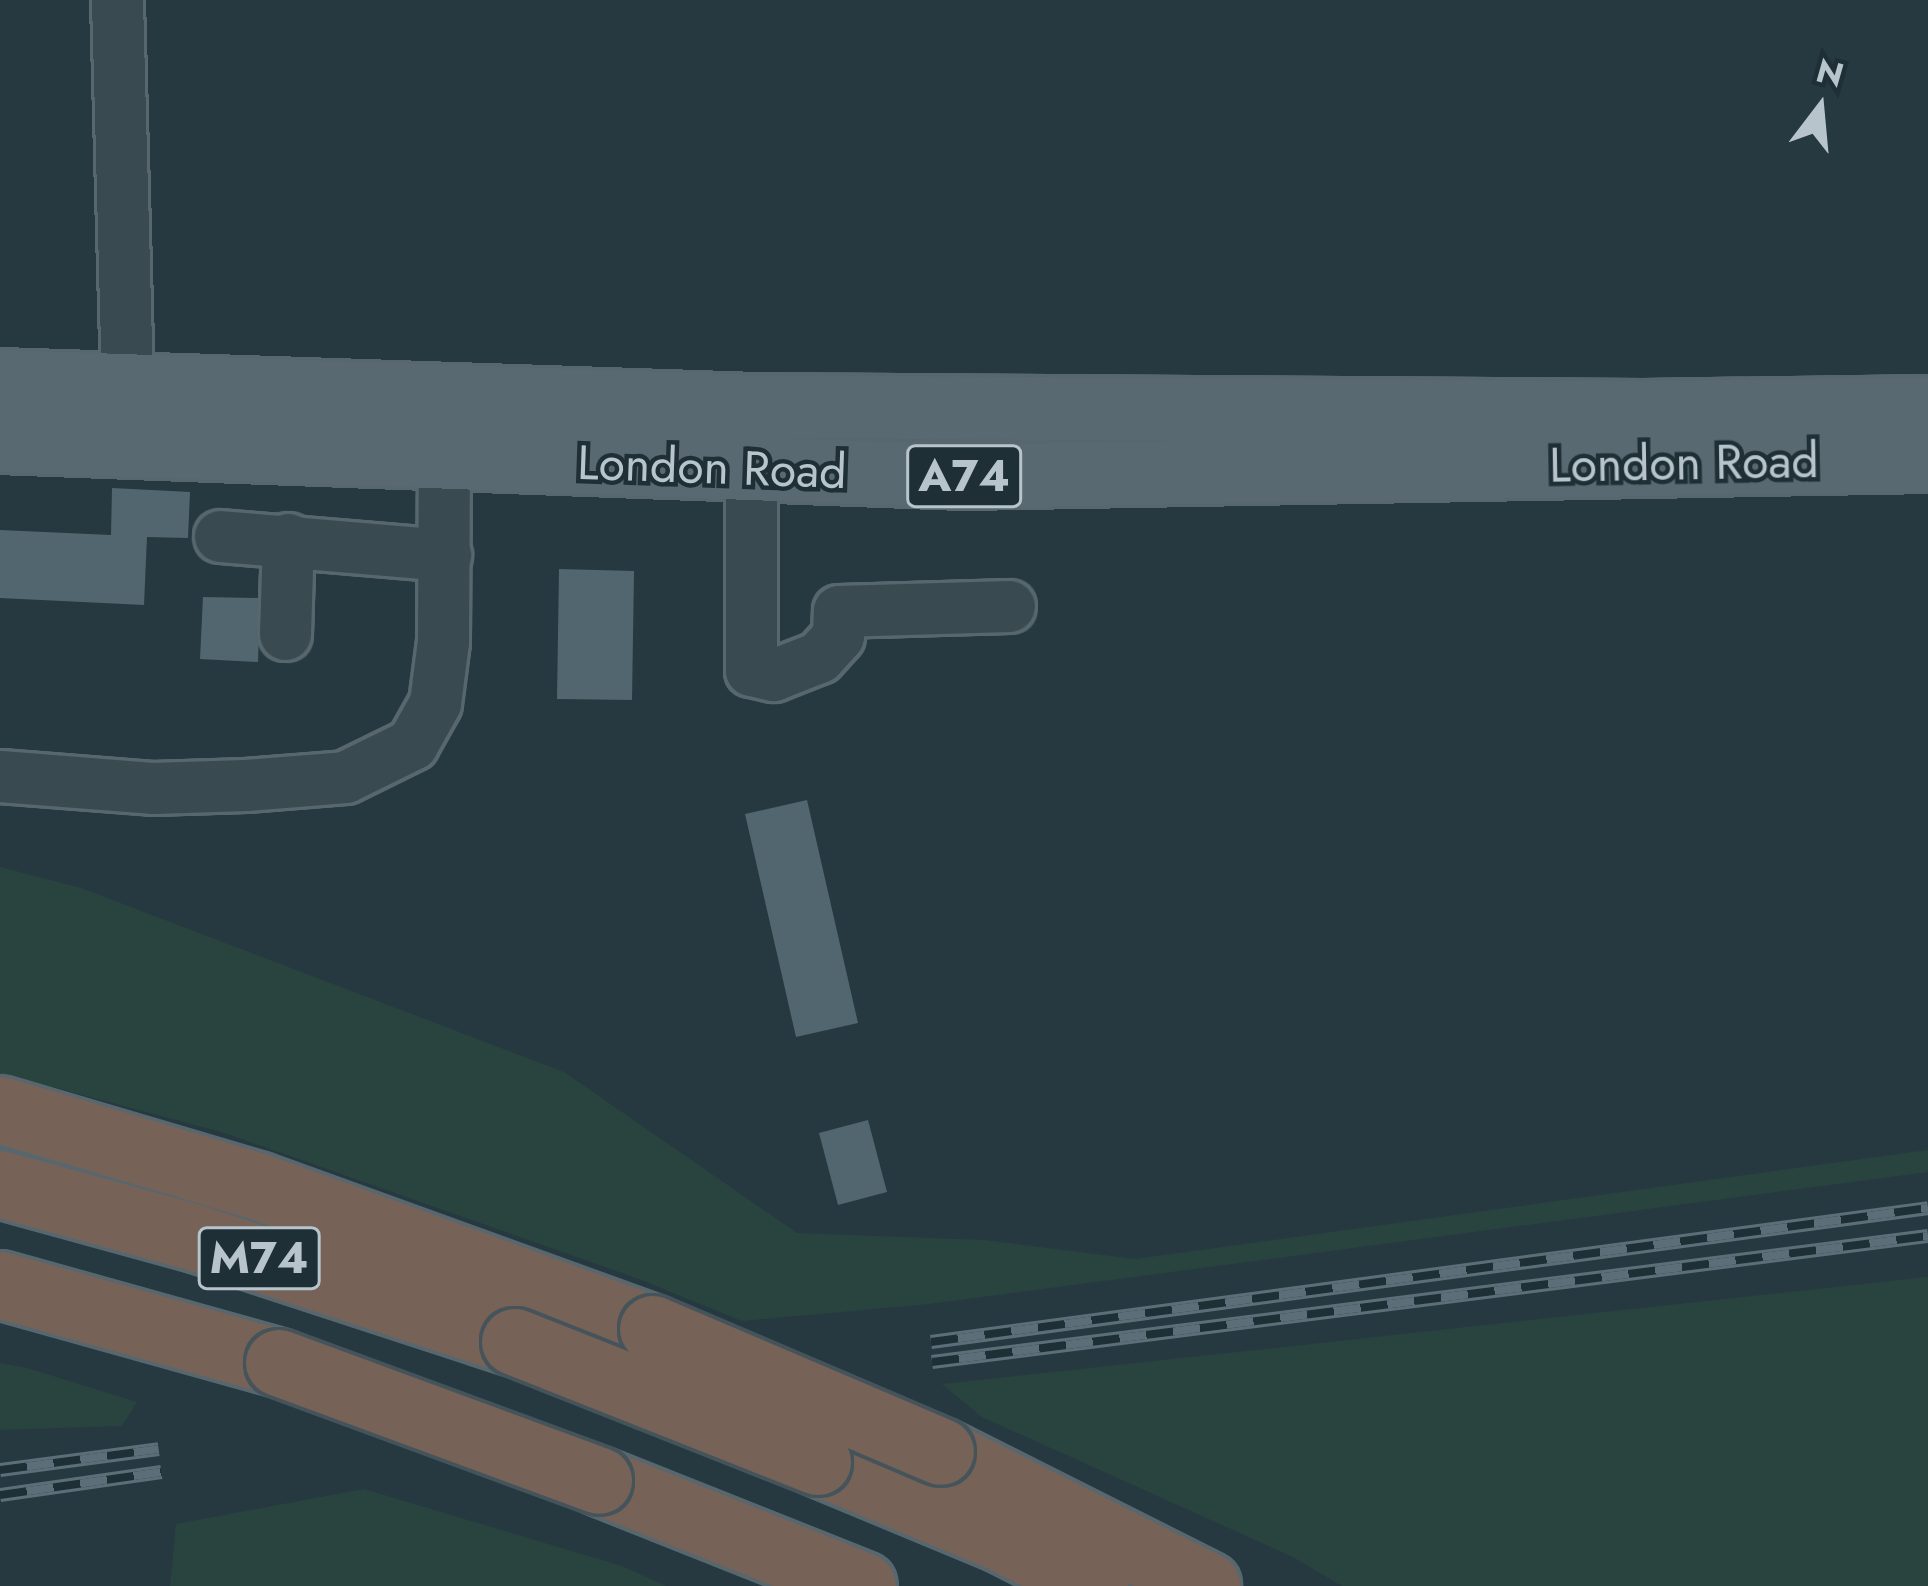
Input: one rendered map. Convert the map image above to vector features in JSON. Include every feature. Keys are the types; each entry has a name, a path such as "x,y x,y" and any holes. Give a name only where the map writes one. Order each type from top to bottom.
{"highway":[{"path":"0,1110 257,1186 653,1329 941,1451 1207,1586"},
{"path":"0,1136 60,1151 581,1336 838,1460"},
{"name":"M74","path":"0,1184 199,1239 515,1342 838,1460 1095,1586"},
{"name":"M74","path":"0,1285 279,1364 599,1481 862,1586"},
{"path":"0,1297 217,1344"}],"main road":[{"name":"London Road","path":"0,381 127,416"},
{"name":"London Road","path":"444,428 752,406 1333,440 1928,459"},
{"path":"751,469 752,406"},
{"name":"London Road","path":"0,440 127,416 444,428 751,469 964,476 1333,440 1928,408"}],"lane":[{"path":"117,0 127,416"},
{"path":"0,776 152,788 245,785 344,777 412,744 435,703 445,555 444,428"},
{"path":"751,469 752,670 773,675 819,657 838,636 839,611 1010,606"},
{"path":"220,536 445,555"},
{"path":"285,634 288,539"}],"green space":[{"path":"0,867 81,888 564,1072 797,1233 984,1240 1135,1259 1928,1150 1928,1172 929,1304 742,1321 639,1279 225,1133 0,1073"},
{"path":"1928,1277 1928,1586 1342,1586 1293,1557 982,1417 942,1384"},
{"path":"0,1363 137,1402 122,1426 0,1430"},
{"path":"364,1489 622,1566 666,1586 170,1586 176,1524"}],"building":[{"path":"112,488 190,492 188,538 147,537 144,605 0,598 0,530 111,535"},
{"path":"559,569 634,571 632,700 557,699"},
{"path":"203,597 260,598 258,662 200,659"},
{"path":"807,800 858,1023 796,1037 745,814"},
{"path":"868,1120 887,1192 838,1205 819,1133"}],"railway":[{"path":"931,1342 1928,1208"},
{"path":"932,1362 1928,1236"},
{"path":"0,1470 159,1449"},
{"path":"0,1495 161,1472"}]}
